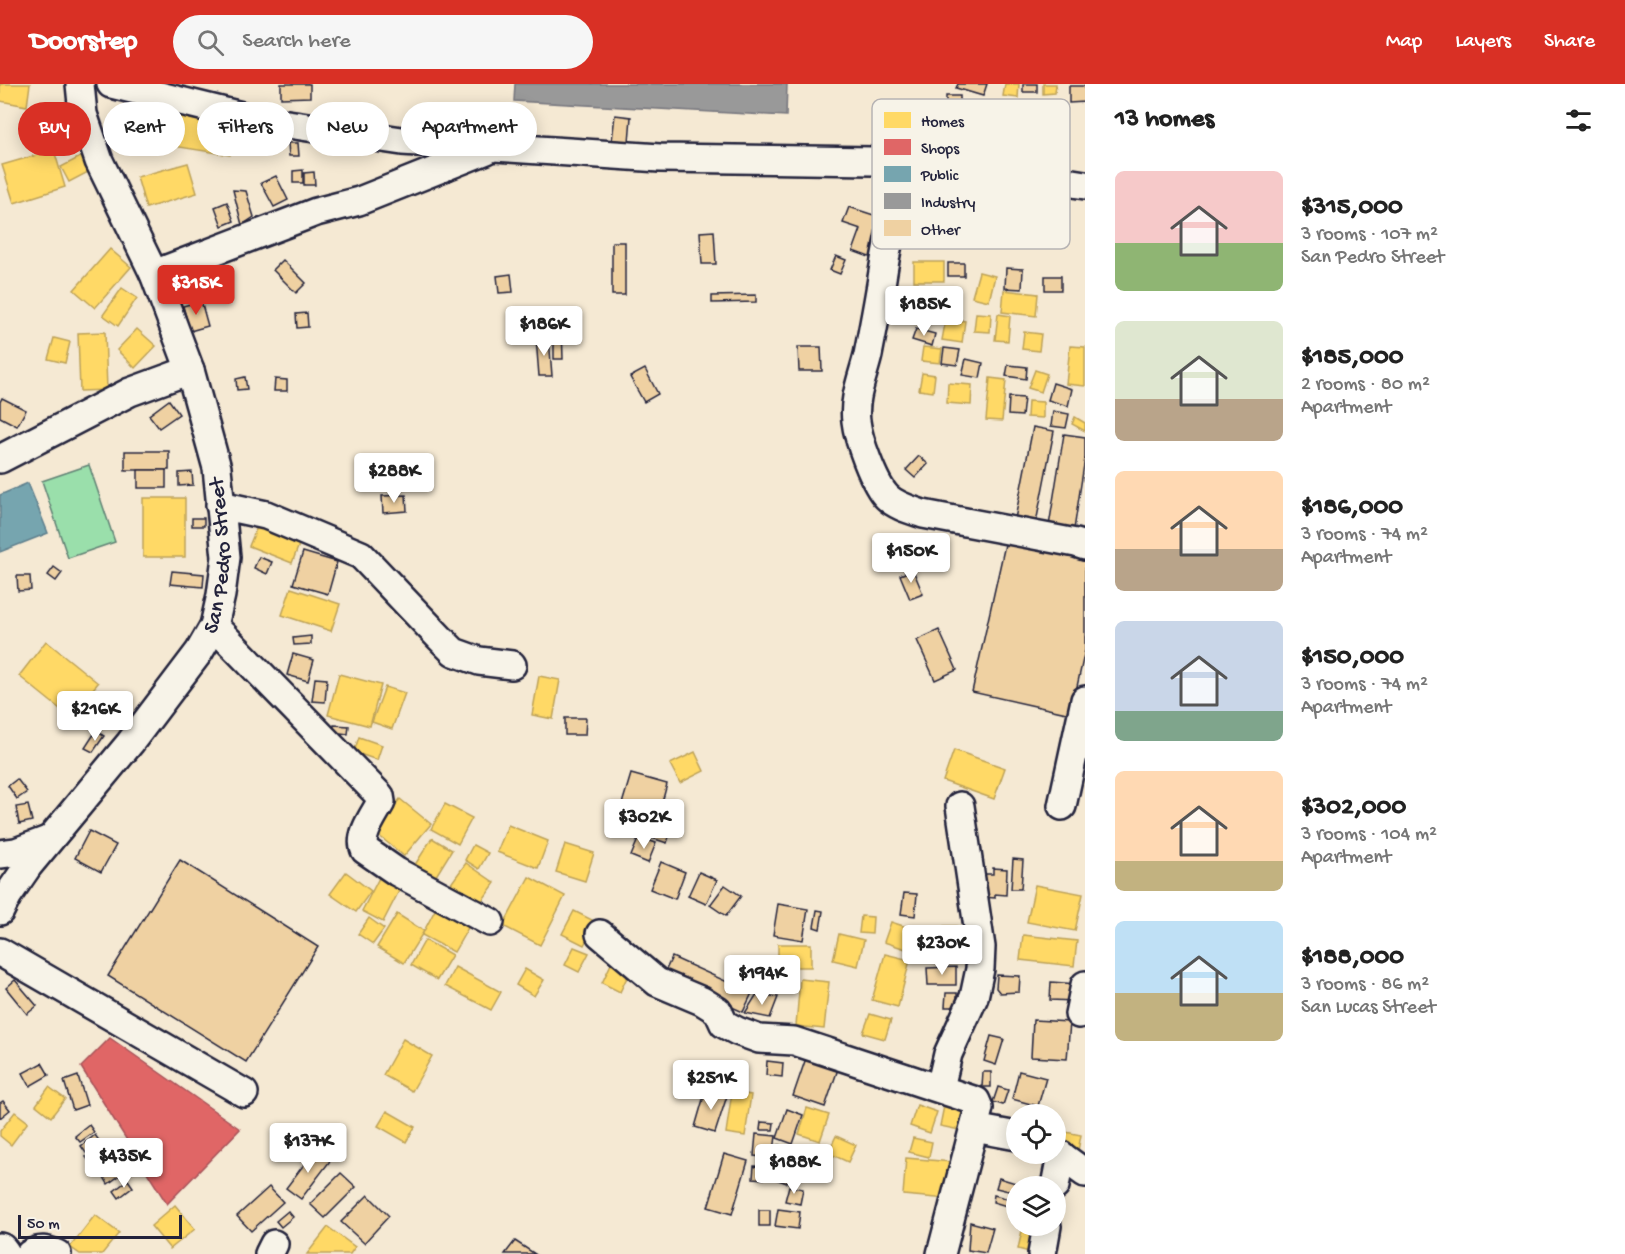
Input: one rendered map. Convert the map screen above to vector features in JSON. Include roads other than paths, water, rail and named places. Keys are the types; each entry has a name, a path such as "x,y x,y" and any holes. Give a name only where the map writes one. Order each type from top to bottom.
{"main road":[{"path":"0,1250 3,1254"}],"street":[{"name":"San Pedro Street","path":"0,910 14,885 130,743 199,652 214,626 226,557 217,468 190,370 154,274 99,161 83,114 80,84"},
{"path":"111,84 254,119 401,141"},
{"path":"537,150 660,158 872,161"},
{"path":"154,274 316,212 359,201 472,156"},
{"path":"1070,183 1085,185"},
{"path":"886,249 868,354 855,401 856,423 866,458 879,487 887,498 923,514 1085,546"},
{"path":"0,459 129,392 190,370"},
{"path":"219,505 266,515 361,555 454,652 479,661 512,664"},
{"path":"214,626 380,796 381,802 363,837 365,850 397,872 490,922"},
{"path":"1062,806 1085,700"},
{"path":"940,1088 948,1054 974,997 980,969 981,946 960,806"},
{"path":"0,854 16,852 49,840"},
{"path":"600,934 657,982 702,1001 718,1011 724,1024 737,1031 759,1039 794,1041 976,1101 979,1108 941,1254"},
{"path":"0,952 244,1093"},
{"path":"1079,1014 1085,985"},
{"path":"974,1128 1006,1134"},
{"path":"1066,1159 1085,1173"},
{"path":"1042,1254 1045,1236"},
{"path":"30,1254 45,1249 57,1254"}]}
